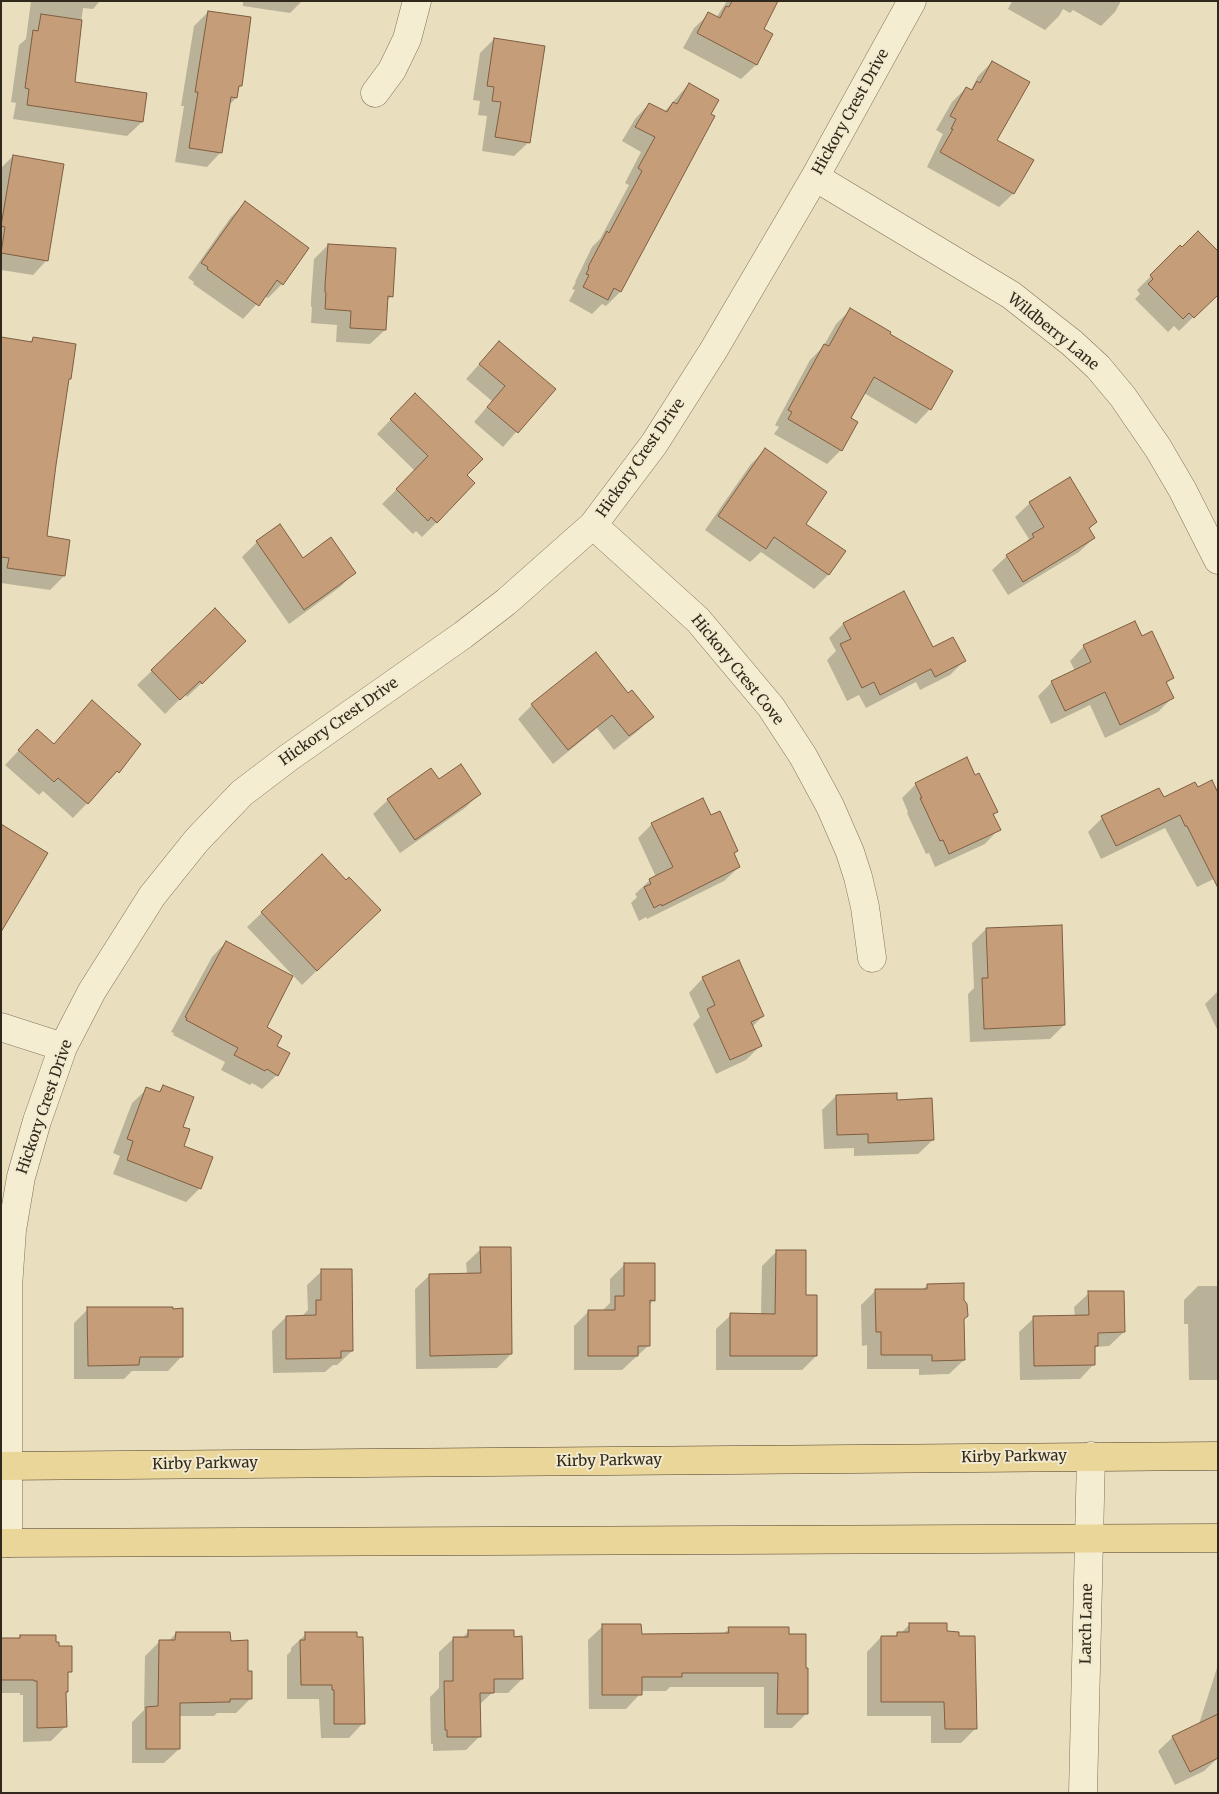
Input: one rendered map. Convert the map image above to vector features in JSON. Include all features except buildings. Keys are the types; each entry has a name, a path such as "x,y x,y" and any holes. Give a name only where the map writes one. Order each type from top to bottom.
{"main road":[{"name":"Kirby Parkway","path":"5,1466 1218,1456"},
{"path":"5,1543 1218,1538"}],"street":[{"path":"375,92 392,70 403,46 417,1"},
{"name":"Hickory Crest Drive","path":"5,1543 8,1287 12,1230 21,1177 37,1121 63,1047 92,991 152,896 196,840 242,793 288,758 463,635 506,602 594,525 654,444 713,351 815,177 912,1"},
{"name":"Wildberry Lane","path":"815,177 1010,295 1064,337 1098,367 1123,397 1158,448 1182,489 1218,560"},
{"name":"Hickory Crest Cove","path":"594,525 698,620 771,707 803,756 830,806 850,852 865,907 872,958"},
{"path":"1,1028 63,1047"},
{"name":"Larch Lane","path":"1083,1793 1091,1456"}]}
